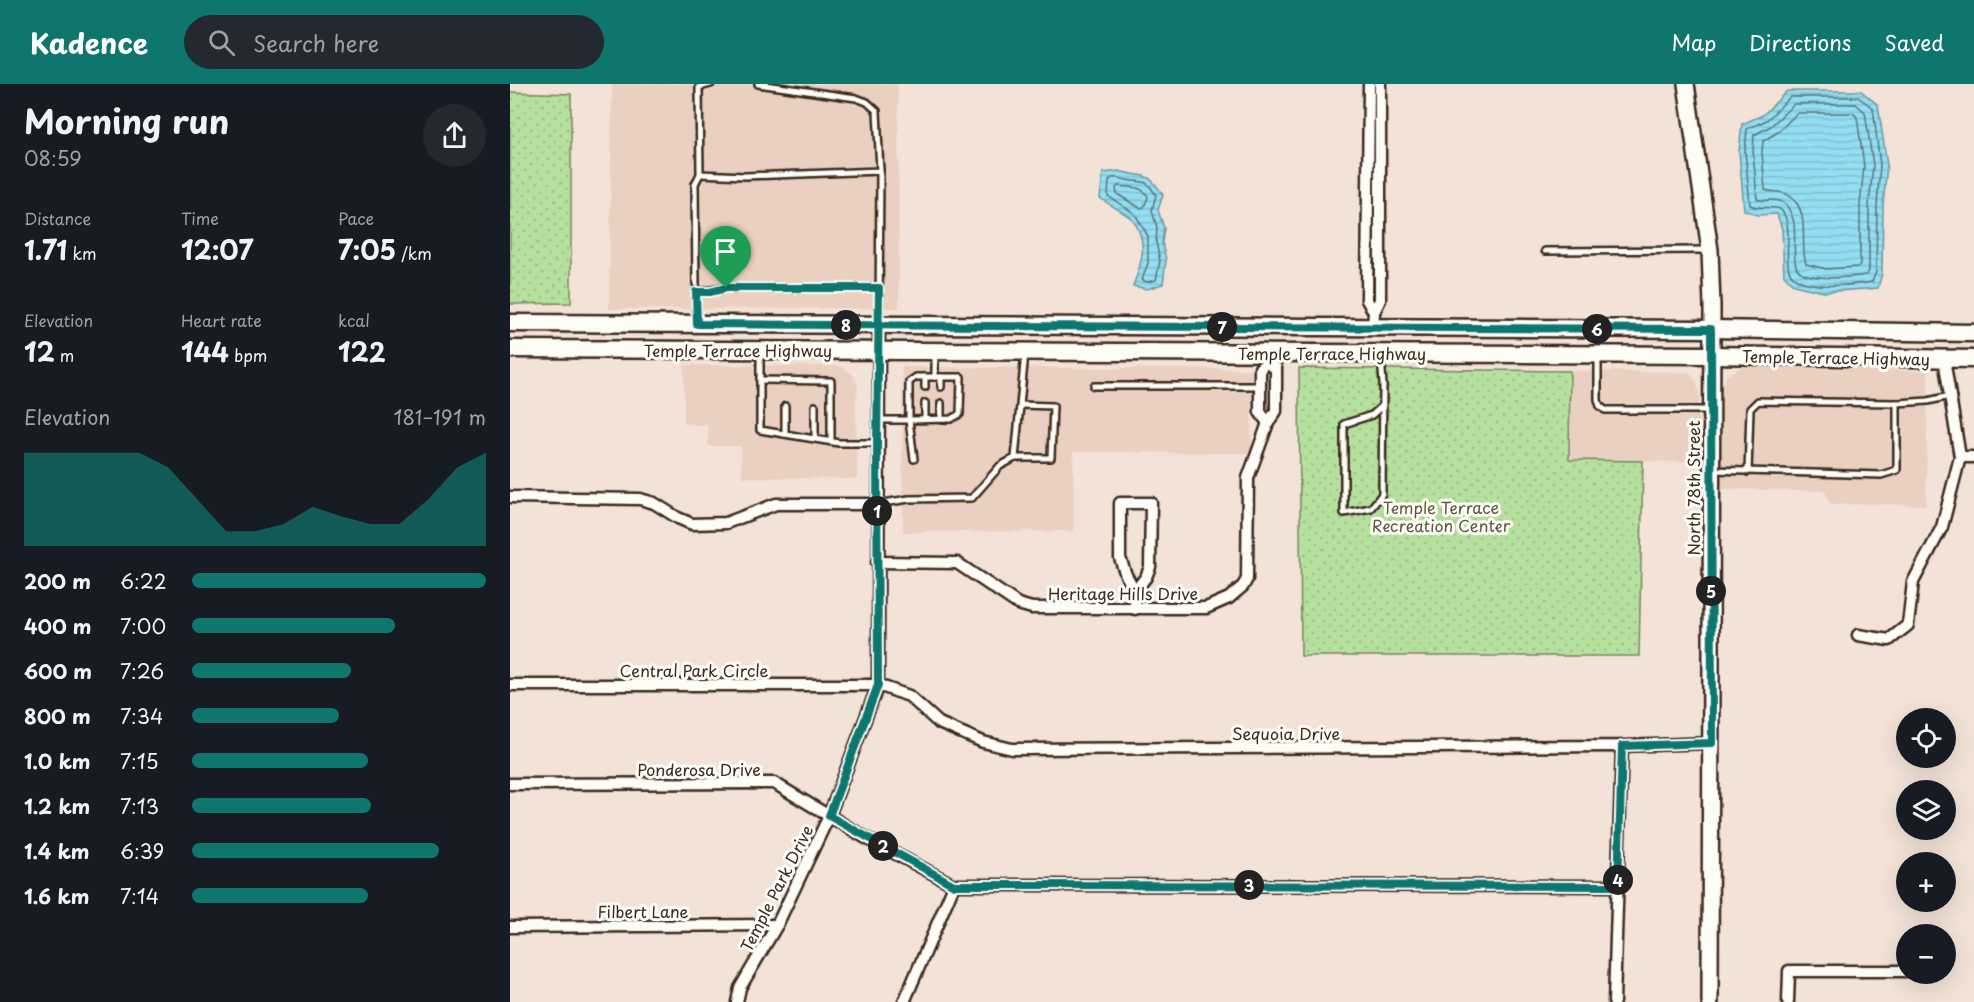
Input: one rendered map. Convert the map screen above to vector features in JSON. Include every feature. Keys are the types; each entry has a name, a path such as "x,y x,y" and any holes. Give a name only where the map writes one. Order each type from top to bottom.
{"main road":[{"name":"Temple Terrace Highway","path":"510,323 879,325 1374,320 1974,333"},
{"path":"1266,358 1272,343 1356,341 1374,320"},
{"name":"Temple Terrace Highway","path":"510,349 1025,351 1266,358 1381,353 1974,359"}],"street":[{"path":"1369,84 1367,300 1374,320"},
{"path":"1374,320 1380,300 1380,84"},
{"name":"North 78th Street","path":"1686,84 1710,250 1712,743 1710,1002"},
{"path":"1367,168 1381,168"},
{"name":"Temple Park Drive","path":"737,1002 740,988 777,925 829,816 878,685 879,325"},
{"path":"1266,358 1260,368 1260,412 1268,423"},
{"name":"Heritage Hills Drive","path":"877,562 957,563 1025,607 1135,609 1213,607 1229,598 1243,586 1248,571 1248,478 1268,423 1276,411 1276,369 1266,358"},
{"path":"1858,635 1888,640 1908,625 1913,582 1942,527 1960,457 1944,359"},
{"path":"1960,457 1974,457"},
{"path":"510,498 640,499 654,503 692,524 726,523 776,504 877,504"},
{"path":"1135,591 1146,577 1150,567 1151,503 1120,503 1120,558 1135,591 1135,609"},
{"name":"Central Park Circle","path":"510,685 878,685"},
{"name":"Sequoia Drive","path":"878,685 909,696 939,723 983,742 1012,749 1622,746 1712,743"},
{"path":"1614,1002 1622,746"},
{"name":"Ponderosa Drive","path":"510,784 774,783 954,885 1618,886"},
{"path":"904,1002 954,885"},
{"name":"Filbert Lane","path":"510,927 777,925"},
{"path":"1788,1002 1789,971 1896,970"}],"lane":[{"path":"696,284 695,184 699,174 699,87 711,84"},
{"path":"758,84 867,102 877,111 880,171 879,325"},
{"path":"699,174 745,176 880,171"},
{"path":"1545,251 1710,250"},
{"path":"697,324 696,292 710,292 726,288 879,288"},
{"path":"760,350 760,430 839,443 877,443"},
{"path":"936,351 941,387"},
{"path":"1015,458 1025,351"},
{"path":"1381,353 1383,405 1382,494 1371,508 1344,513 1344,424 1372,415 1383,405"},
{"path":"1598,354 1598,399 1600,406 1605,410 1710,410"},
{"path":"877,420 909,420 925,420 951,419 960,414 961,377 916,377 909,382 909,420 914,459"},
{"path":"925,377 926,387"},
{"path":"760,380 831,381 831,441"},
{"path":"784,388 785,380"},
{"path":"815,381 815,389"},
{"path":"1094,386 1260,386"},
{"path":"1748,472 1750,409 1758,401 1897,403 1928,401 1950,396"},
{"path":"925,420 926,403"},
{"path":"941,403 941,419"},
{"path":"1711,470 1881,475 1897,470 1897,403"},
{"path":"877,504 909,500 972,498 1000,465 1015,458 1051,458 1053,406 1021,405"},
{"path":"785,406 785,434"},
{"path":"815,406 815,438"}],"shaded area":[{"path":"612,84 898,84 899,308 609,309"},
{"path":"684,365 840,366 846,369 852,374 858,386 856,402 857,479 742,477 741,446 708,446 708,425 684,424"},
{"path":"1747,366 1928,371 1926,505 1830,504 1825,491 1721,489 1722,386 1727,375"},
{"path":"902,367 1252,369 1251,453 1073,452 1074,531 903,532"},
{"path":"1571,371 1689,372 1696,380 1699,393 1698,462 1570,460"}],"green space":[{"path":"510,92 571,94 571,303 510,304"},
{"name":"Temple Terrace Recreation Center","path":"1299,368 1570,371 1569,460 1643,461 1639,656 1301,656"}],"water":[{"path":"1787,91 1861,91 1878,105 1887,165 1883,206 1882,273 1878,288 1824,292 1794,285 1784,275 1782,229 1777,214 1758,215 1744,210 1739,151 1742,124 1763,115"},
{"path":"1119,171 1148,178 1163,195 1158,210 1164,228 1162,242 1166,260 1163,284 1147,289 1133,286 1142,252 1141,236 1137,227 1130,217 1100,198 1103,173"}],"route":[{"path":"726,288 710,292 696,292 697,324 879,325 1478,329 1711,329 1712,743 1622,746 1618,886 954,885 829,816 878,685 877,443 879,325 879,288 726,288"}]}
